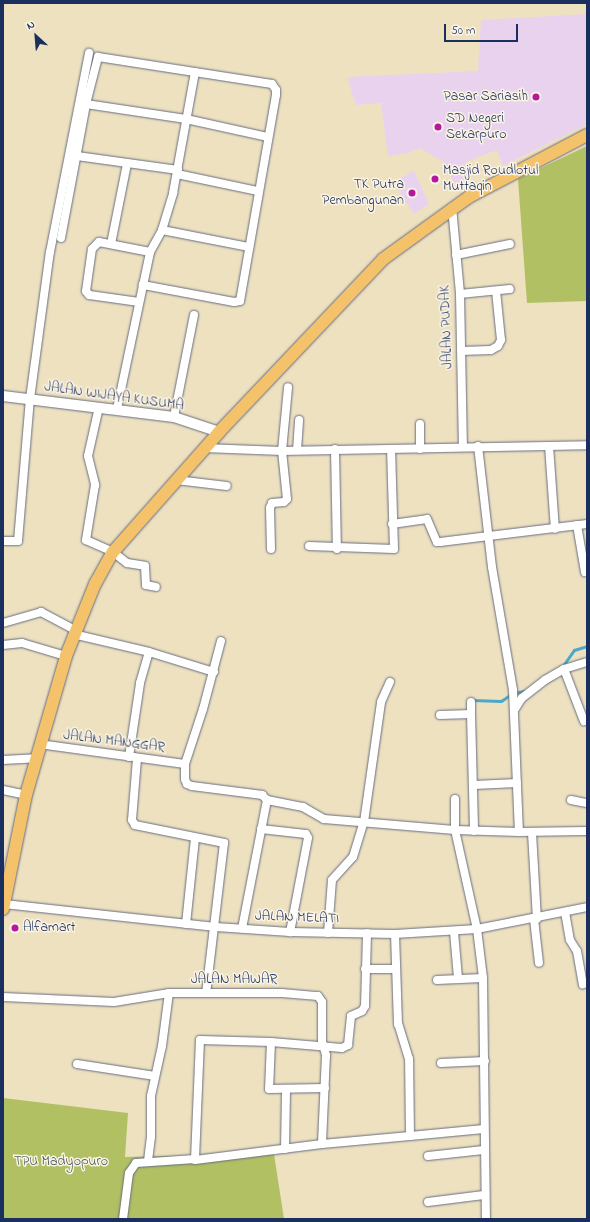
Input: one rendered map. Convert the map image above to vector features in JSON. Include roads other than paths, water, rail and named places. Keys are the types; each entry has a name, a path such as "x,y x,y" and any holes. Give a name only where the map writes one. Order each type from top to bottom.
{"main road":[{"path":"3,905 26,795 39,744 66,656 74,632 101,572 113,552 204,448 370,272 452,207 513,172 587,135"}],"street":[{"path":"3,542 18,542 30,399 50,252 89,53"},
{"path":"62,238 86,104 96,59 100,56 275,86 276,95 267,137 240,300 234,302 143,285"},
{"path":"117,409 150,252 162,230 178,172 195,72"},
{"path":"86,104 186,119 267,137"},
{"path":"77,156 178,172 258,191"},
{"path":"111,244 127,164"},
{"name":"JALAN PUDAK","path":"452,207 460,294 463,447"},
{"path":"162,230 249,247"},
{"path":"139,302 95,297 86,291 94,244 111,244 150,252"},
{"path":"456,255 510,244"},
{"path":"460,294 510,289"},
{"path":"461,351 491,350 498,346 501,340 496,291"},
{"path":"174,417 194,315"},
{"path":"271,549 270,508 272,503 284,502 287,499 282,451 288,387"},
{"name":"JALAN WIJAYA KUSUMA","path":"3,396 174,417 219,432"},
{"path":"99,407 88,456 95,485 86,540 113,552 127,563 145,566 146,584 156,587"},
{"path":"297,450 299,420"},
{"path":"420,424 420,449"},
{"path":"204,448 282,451 587,445"},
{"path":"478,446 488,534 515,705 519,832"},
{"path":"549,446 555,529"},
{"path":"335,449 338,549"},
{"path":"309,546 338,549 394,549 392,524 391,449"},
{"path":"176,480 227,486"},
{"path":"392,524 427,519 436,542 488,534 555,529 587,524"},
{"path":"577,525 586,572"},
{"path":"3,623 41,612 74,632 149,652 214,672"},
{"path":"220,641 214,672 185,764 187,784 262,796 267,800 307,809 324,819 474,831 532,833 587,830"},
{"path":"3,645 22,643 66,656"},
{"path":"149,652 140,683 133,758 132,822 135,825 195,839 224,843 216,927 206,993"},
{"path":"515,705 533,689 564,669 587,662"},
{"path":"564,669 584,721"},
{"path":"328,933 332,880 353,857 364,822 381,702 390,682"},
{"path":"471,702 474,831"},
{"path":"440,715 471,714"},
{"name":"JALAN MANGGAR","path":"39,744 185,764"},
{"path":"3,760 36,758"},
{"path":"474,785 517,784"},
{"path":"3,790 26,795"},
{"path":"455,799 455,830 477,929 483,978 485,1061 484,1196 486,1219"},
{"path":"242,929 260,829 267,807 267,800"},
{"path":"571,800 587,803"},
{"path":"260,829 306,834 308,838 290,932"},
{"path":"532,833 539,963"},
{"path":"186,924 195,839"},
{"name":"JALAN MELATI","path":"3,905 242,929 290,932 395,934 454,932 477,929 536,919 587,907"},
{"path":"565,912 570,940 577,951 583,984"},
{"path":"454,932 458,978"},
{"path":"195,1160 200,1040 271,1042 324,1045 342,1048 348,1044 351,1016 362,1011 365,1006 367,933"},
{"path":"395,934 398,1024 409,1059 410,1136"},
{"path":"365,969 396,969"},
{"path":"437,980 483,978"},
{"path":"148,1161 151,1137 151,1096 162,1046 169,993"},
{"name":"JALAN MAWAR","path":"3,997 114,1002 169,993 318,996 322,1002 326,1088 322,1143"},
{"path":"271,1042 268,1087 286,1089 326,1088"},
{"path":"441,1063 485,1061"},
{"path":"77,1064 155,1076"},
{"path":"286,1089 286,1149"},
{"path":"123,1219 129,1173 136,1163 148,1161 195,1160 322,1143 484,1129"},
{"path":"428,1156 484,1150"},
{"path":"428,1202 484,1196"}],"waterway":[{"path":"562,667 574,650 587,646"},
{"path":"472,700 501,701 513,693 528,690"}],"place":[{"name":"Pasar Sariasih","path":"536,97"},
{"name":"SD Negeri Sekarpuro","path":"438,127"},
{"name":"Masjid Roudlotul Muttaqin","path":"435,179"},
{"name":"TK Putra Pembangunan","path":"412,193"},
{"name":"Alfamart","path":"15,928"}],"park label":[{"name":"TPU Madyopuro","path":"61,1162"}]}
